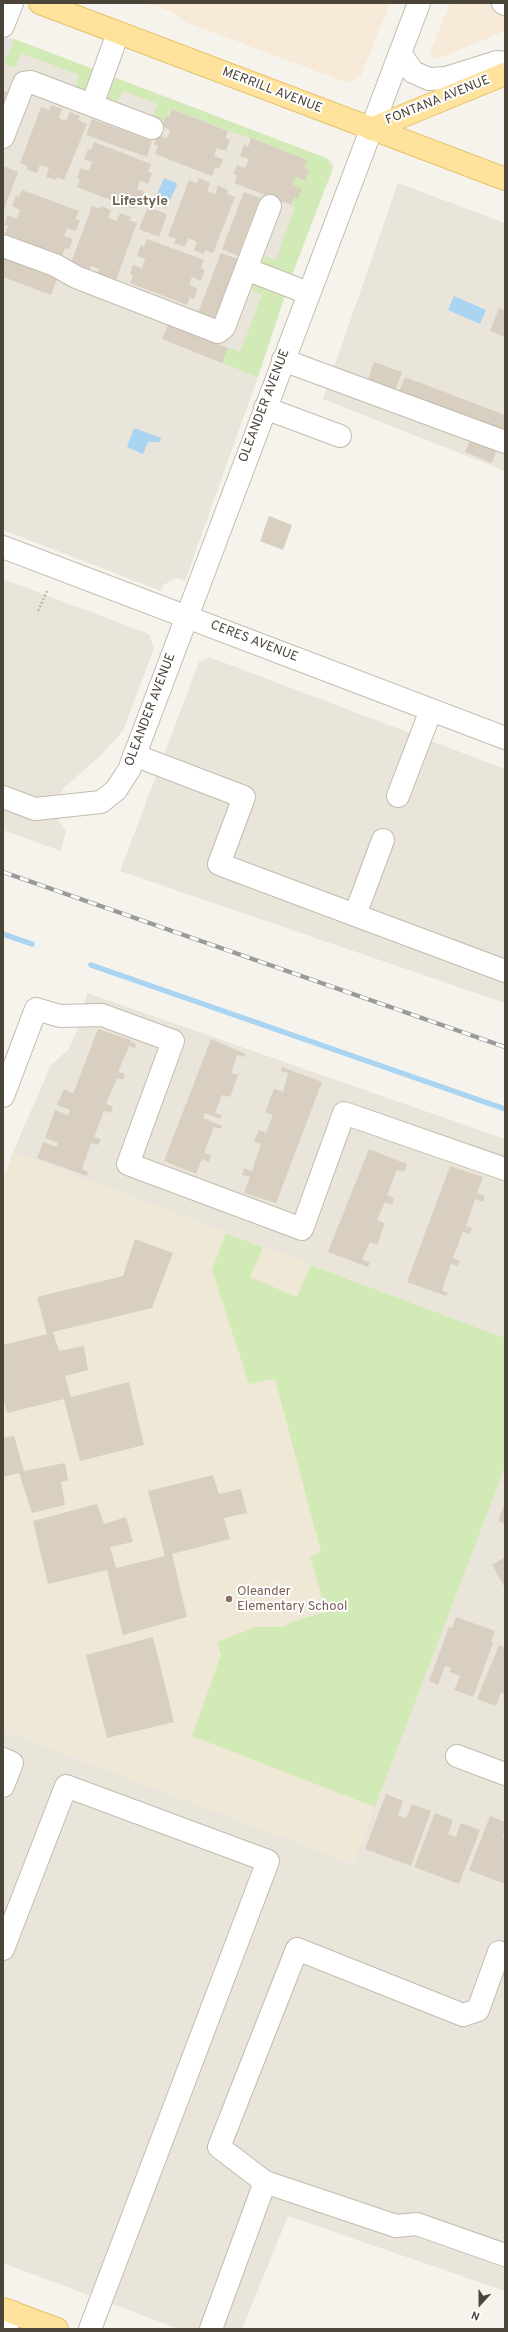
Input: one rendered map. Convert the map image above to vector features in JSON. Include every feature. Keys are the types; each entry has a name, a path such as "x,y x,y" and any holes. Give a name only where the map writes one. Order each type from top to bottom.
{"main road":[{"name":"MERRILL AVENUE","path":"51,5 118,33 505,179"},
{"name":"FONTANA AVENUE","path":"371,129 505,74"},
{"path":"7,2317 57,2329"}],"street":[{"path":"3,26 12,3"},
{"name":"OLEANDER AVENUE","path":"3,797 35,809 101,802 116,790 129,770 308,293 419,3"},
{"path":"92,106 118,33"},
{"path":"400,53 412,72 429,80 446,78 497,62 505,63"},
{"path":"3,137 24,83 31,82 152,128"},
{"path":"3,246 55,265 76,277 218,332 224,327 270,206"},
{"path":"246,269 308,293"},
{"path":"283,360 505,442"},
{"path":"265,408 340,436"},
{"name":"CERES AVENUE","path":"3,547 505,738"},
{"path":"398,796 431,710"},
{"path":"134,755 244,797 219,864 505,971"},
{"path":"355,915 382,840"},
{"path":"3,1096 36,1009 60,1016 102,1015 173,1041 128,1164 302,1229 344,1113 505,1169"},
{"path":"456,1756 505,1774"},
{"path":"3,1759 12,1762 3,1786"},
{"path":"3,1949 66,1786 268,1861 90,2329"},
{"path":"505,1954 499,1952 478,2010 464,2016 297,1948 219,2146 265,2182 396,2226 417,2224 505,2255"},
{"path":"211,2329 265,2182"}],"path":[{"path":"38,611 47,592"}],"shaded area":[{"path":"147,3 390,3 361,76 348,83 185,22 174,13"},
{"path":"450,3 505,3 505,31 437,59 433,58 430,53"},
{"path":"3,36 14,39 3,66"},
{"path":"14,39 326,158 332,162 333,168 283,299 258,377 185,581 176,578 163,585 161,591 3,530 3,66"},
{"path":"398,183 505,223 505,471 323,399"},
{"path":"3,579 149,634 154,648 123,731 100,756 64,788 57,799 59,822 66,831 61,851 3,830"},
{"path":"209,657 505,769 505,1003 120,871 199,662"},
{"path":"87,993 505,1139 505,1338 13,1152 51,1065 68,1050 79,1026"},
{"name":"Oleander Elementary School","path":"13,1152 505,1338 505,1467 353,1864 3,1730 3,1179"},
{"path":"505,1467 505,2291 288,2216 242,2329 179,2329 3,2263 3,1730 353,1864"}],"green space":[{"path":"14,39 93,69 86,90 75,88 79,75 21,53 15,67 4,64"},
{"path":"116,78 326,158 333,168 292,274 262,264 265,256 276,260 295,207 291,205 294,197 298,198 302,189 293,185 296,177 304,181 309,170 304,168 307,160 172,109 163,122 153,116 158,104 123,91 116,104 106,101 110,86"},
{"path":"254,284 285,296 258,377 222,363 228,348 240,352 262,295 252,291"},
{"path":"226,1233 263,1247 250,1277 297,1297 311,1265 505,1338 505,1467 375,1807 192,1736 221,1655 217,1642 256,1627 283,1627 291,1622 326,1612 310,1556 321,1552 275,1379 249,1384 212,1270"}],"water":[{"path":"164,178 176,183 177,185 166,208 154,201"},
{"path":"454,296 486,310 480,324 448,310"},
{"path":"134,428 161,438 160,442 148,442 143,454 127,447"}],"building":[{"path":"3,91 7,92 3,103"},
{"path":"51,105 62,109 59,118 66,121 70,112 80,116 78,120 87,124 64,180 57,177 56,180 46,177 49,168 40,165 37,173 26,169 27,166 20,163 41,107 49,110"},
{"path":"172,109 228,131 225,138 230,140 226,151 217,148 214,156 223,159 219,169 215,167 212,176 155,154 158,146 154,145 158,135 167,138 170,130 162,126 166,116 169,117"},
{"path":"92,119 152,141 147,157 86,135"},
{"path":"251,138 307,160 304,168 309,170 305,181 296,177 293,185 302,189 298,199 294,197 291,205 234,183 237,176 233,174 237,165 245,168 249,159 240,156 244,145 248,147"},
{"path":"94,142 151,164 148,172 152,173 148,184 140,181 137,189 145,192 142,202 137,201 134,209 77,187 80,179 77,178 81,168 89,171 92,162 84,159 88,149 91,150"},
{"path":"3,166 18,172 3,212"},
{"path":"199,178 210,183 207,191 215,194 218,185 228,190 227,194 235,197 213,253 205,250 204,254 194,250 197,242 188,238 185,247 174,243 176,239 168,236 189,180 197,183"},
{"path":"22,190 79,211 75,219 80,220 76,231 67,228 64,236 73,239 69,249 65,248 62,256 5,234 8,226 4,225 8,215 17,219 20,210 12,206 16,196 19,197"},
{"path":"244,192 260,198 238,256 222,249"},
{"path":"92,206 100,209 101,206 111,210 108,218 117,221 120,213 131,217 129,220 137,223 116,280 108,277 106,281 95,277 99,269 91,266 87,274 71,263"},
{"path":"148,207 167,214 159,237 139,229"},
{"path":"147,239 204,260 201,268 205,270 201,281 192,277 189,285 198,289 194,299 190,297 187,305 130,283 133,276 130,274 133,265 142,268 145,259 137,256 141,245 144,247"},
{"path":"221,253 238,259 216,319 198,313"},
{"path":"3,258 57,279 51,295 3,277"},
{"path":"499,308 505,310 505,337 490,331"},
{"path":"168,325 228,348 222,363 162,339"},
{"path":"374,362 402,372 396,389 368,379"},
{"path":"405,377 505,415 505,431 399,391"},
{"path":"471,438 497,448 492,463 465,452"},
{"path":"269,516 292,525 283,550 260,541"},
{"path":"98,1029 131,1040 130,1042 136,1044 135,1048 129,1046 118,1072 125,1074 123,1080 117,1078 106,1104 113,1107 111,1113 104,1111 94,1137 101,1139 98,1145 91,1143 82,1169 88,1172 87,1176 37,1158 43,1142 57,1147 58,1143 45,1138 55,1110 68,1115 70,1110 57,1105 64,1089 73,1094"},
{"path":"211,1039 246,1054 244,1057 237,1055 231,1073 238,1075 230,1097 222,1095 215,1113 222,1115 220,1119 205,1113 203,1118 222,1126 220,1129 214,1127 204,1153 211,1155 209,1162 202,1159 196,1174 164,1161"},
{"path":"282,1067 322,1082 276,1203 244,1193 250,1177 242,1175 244,1168 252,1171 261,1144 254,1142 259,1130 266,1133 273,1115 265,1112 274,1089 283,1092 288,1073 281,1071"},
{"path":"369,1149 407,1164 404,1172 397,1170 387,1195 394,1198 392,1205 385,1202 377,1220 385,1223 377,1245 370,1242 362,1260 370,1262 368,1267 328,1252"},
{"path":"450,1166 483,1177 477,1193 485,1196 483,1202 475,1199 466,1226 472,1228 470,1234 463,1232 453,1258 460,1261 458,1266 451,1264 442,1290 448,1293 446,1296 407,1282"},
{"path":"135,1239 173,1253 152,1308 53,1332 59,1351 84,1346 88,1370 65,1376 71,1397 129,1382 144,1445 80,1461 64,1399 7,1413 3,1398 3,1345 47,1334 37,1297 123,1276"},
{"path":"14,1436 24,1471 65,1463 68,1480 61,1482 65,1505 32,1513 19,1473 3,1477 3,1438"},
{"path":"213,1475 219,1494 241,1489 247,1513 224,1518 230,1539 172,1554 187,1617 123,1635 107,1570 48,1584 33,1521 97,1504 104,1524 126,1517 133,1542 110,1547 116,1568 165,1556 148,1491"},
{"path":"505,1502 505,1524 498,1521"},
{"path":"505,1557 505,1588 492,1565"},
{"path":"456,1617 495,1631 491,1642 493,1643 473,1697 454,1690 460,1676 449,1672 451,1668 445,1666 438,1685 429,1681 449,1627 452,1628"},
{"path":"153,1637 174,1722 107,1738 86,1655"},
{"path":"499,1645 505,1648 505,1694 501,1692 496,1706 477,1699"},
{"path":"386,1794 403,1801 398,1815 406,1818 412,1804 431,1811 411,1866 365,1849"},
{"path":"435,1813 453,1820 448,1834 456,1837 461,1823 480,1830 459,1884 414,1867"},
{"path":"490,1816 505,1822 503,1837 505,1838 505,1884 469,1870"}],"waterway":[{"path":"3,934 32,944"},
{"path":"91,965 505,1109"}],"railway":[{"path":"3,872 505,1047"}],"place":[{"name":"Oleander Elementary School","path":"229,1599"}],"district":[{"name":"Lifestyle","path":"140,202"}]}
